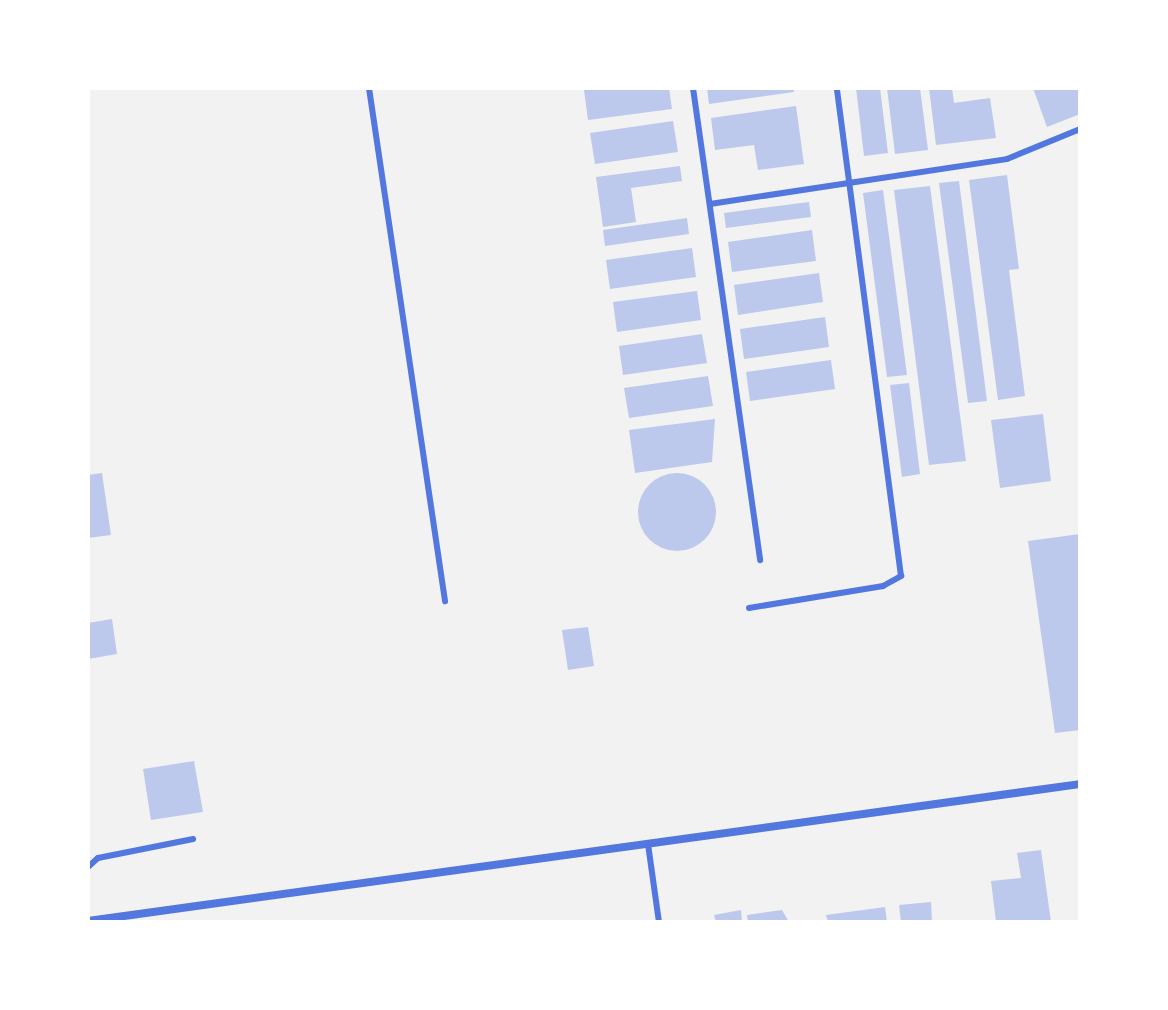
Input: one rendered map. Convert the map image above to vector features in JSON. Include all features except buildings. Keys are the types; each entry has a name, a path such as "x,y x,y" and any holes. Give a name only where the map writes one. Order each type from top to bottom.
{"street":[{"path":"91,921 1080,784"}],"lane":[{"path":"369,88 445,601"},
{"path":"693,88 760,560"},
{"path":"749,608 883,586 901,576 837,88"},
{"path":"710,204 1007,159 1080,129"},
{"path":"88,867 98,858 193,839"},
{"path":"648,844 659,922"}]}
